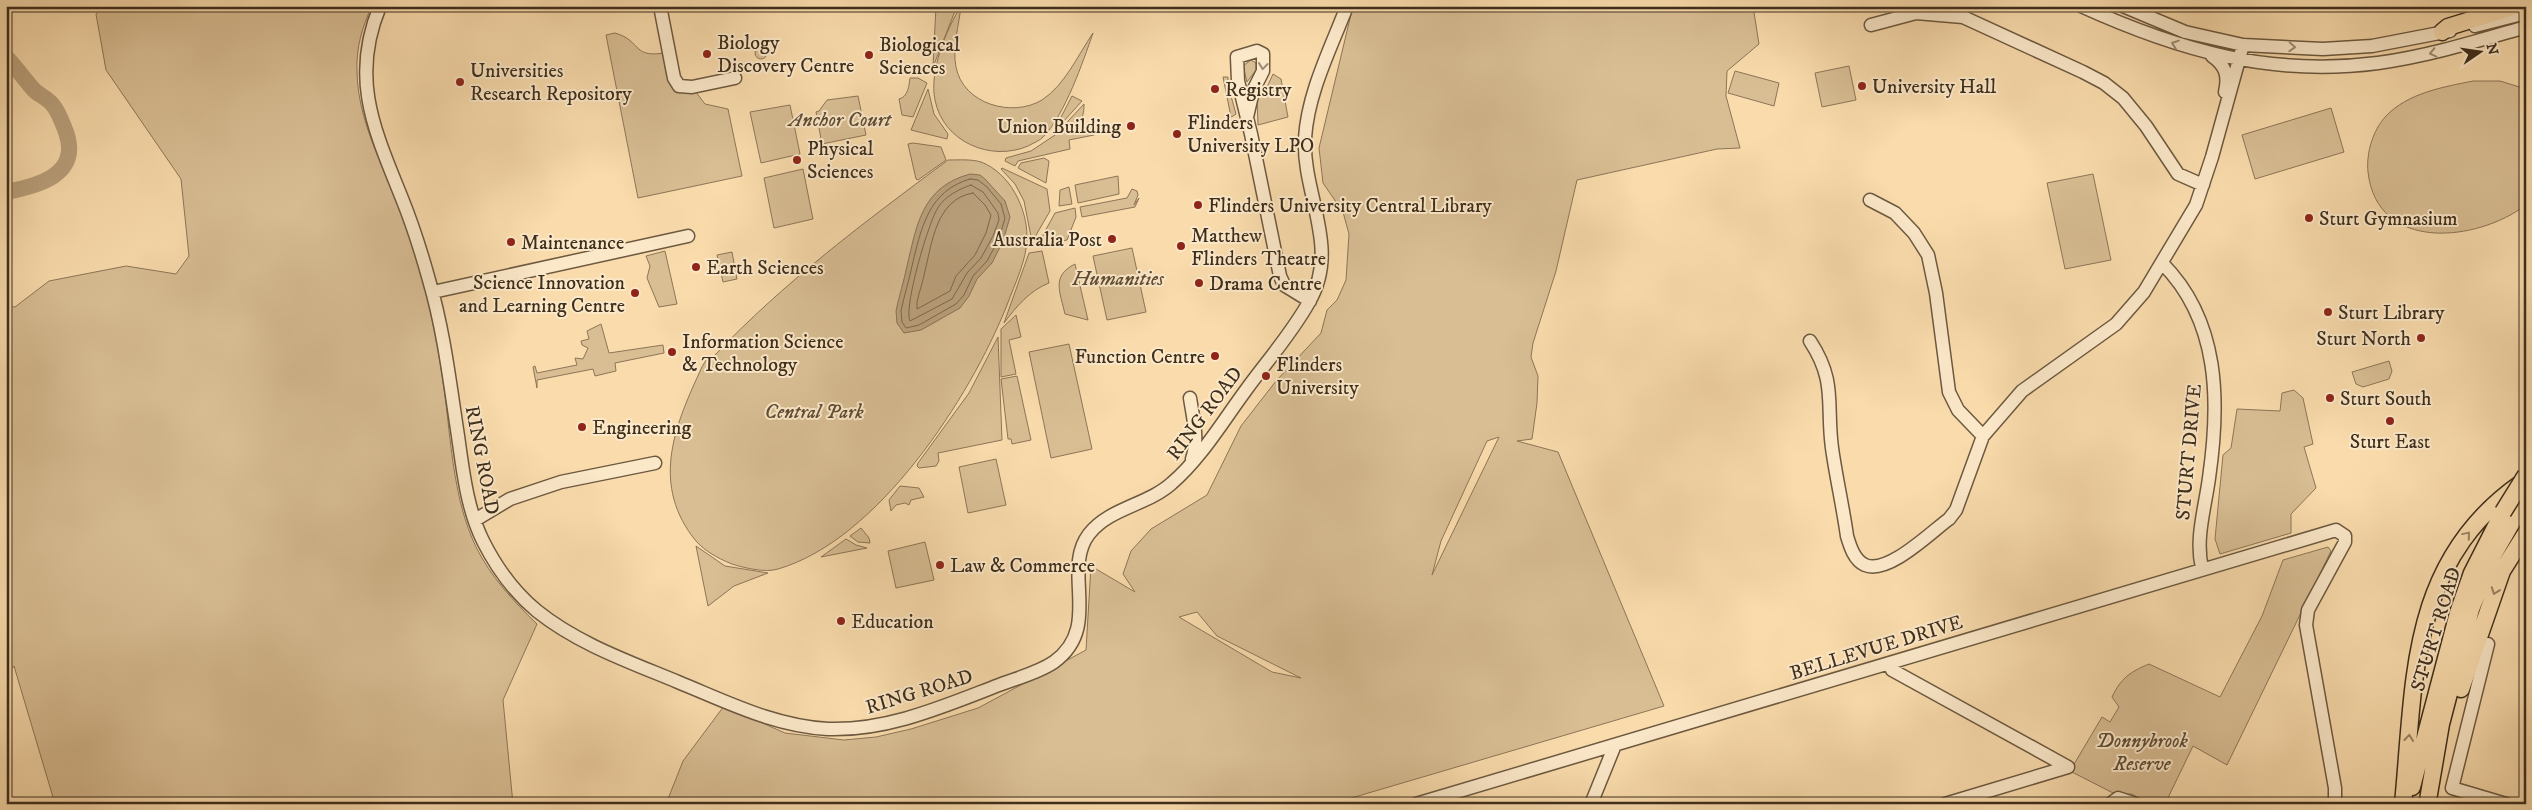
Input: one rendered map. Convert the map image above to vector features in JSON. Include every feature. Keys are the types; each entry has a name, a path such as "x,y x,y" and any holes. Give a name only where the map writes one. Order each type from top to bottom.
{"main road":[{"path":"2442,32 2448,27 2516,6"},
{"name":"STURT ROAD","path":"2427,802 2441,724 2471,609 2508,514 2526,475"},
{"path":"2403,804 2418,649 2433,593 2456,549 2500,499 2526,481"},
{"name":"STURT ROAD","path":"2407,804 2461,605 2472,573 2508,514 2526,498"},
{"path":"2427,802 2472,651 2502,571 2526,533"}],"street":[{"name":"RING ROAD","path":"380,6 368,46 365,73 367,97 374,125 417,238 433,292 445,351 463,470 475,520 482,539 496,564 520,595 544,616 568,631 623,659 748,711 804,726 848,729 892,722 922,713 1040,670 1055,661 1072,641 1079,621 1081,546 1102,522 1168,487 1190,464 1310,301 1320,275 1323,250 1306,156 1306,126 1318,82 1347,6"},
{"path":"660,6 674,78 679,86 692,87 735,78"},
{"path":"2081,6 2178,46 2239,60 2322,67 2379,63 2446,50 2526,27"},
{"path":"2123,6 2185,32 2244,45 2323,49 2372,46 2526,13"},
{"path":"1871,26 1916,14 1963,17 2083,72 2104,83 2123,98 2146,126 2178,174 2203,185"},
{"path":"1810,341 1821,358 1828,379 1832,447 1847,536 1856,558 1865,565 1874,566 1891,562 1949,519 1962,496 1983,436 2022,391 2116,324 2142,294 2186,224 2203,185 2244,45"},
{"path":"2208,53 2222,63 2226,77 2221,127"},
{"path":"1247,117 1280,276 1284,285 1310,301"},
{"path":"1870,200 1895,213 1914,233 1928,255 1938,303 1949,392 1958,410 1983,436"},
{"path":"433,292 688,236"},
{"name":"STURT DRIVE","path":"2162,263 2178,279 2192,300 2214,368 2214,418 2210,476 2198,553 2202,568"},
{"path":"1190,398 1196,441 1190,464"},
{"path":"475,520 510,499 561,482 655,463"},
{"name":"BELLEVUE DRIVE","path":"1416,804 2202,568 2336,530 2345,536 2342,549 2308,610 2306,625 2335,788 2335,804"},
{"path":"2488,644 2452,788 2506,804"},
{"path":"1889,662 1892,670 2068,767 1945,804"},
{"path":"1591,804 1615,745"},
{"path":"2114,801 2136,804"}],"green space":[{"path":"104,6 372,6 365,22 357,63 361,107 406,227 427,295 444,388 454,469 462,509 468,529 488,568 511,597 537,624 503,700 513,804 55,804 14,666 6,676 6,306 15,307 49,281 126,266 176,274 189,256 181,179 106,70 96,14"},
{"path":"936,6 957,6 933,67"},
{"path":"961,6 955,52 956,67 960,80 978,98 990,104 1003,107 1017,108 1030,105 1050,94 1064,78 1093,33 1079,73 1059,115 1038,141 1014,150 984,150 958,137 940,115 935,100 934,76 940,51"},
{"path":"1353,6 1753,6 1759,44 1727,71 1726,96 1740,148 1717,149 1577,180 1556,271 1533,343 1531,357 1538,376 1537,403 1532,439 1517,441 1558,452 1664,706 1331,804 666,804 683,761 724,706 785,733 844,740 876,737 911,729 978,708 1086,650 1091,566 1135,592 1123,574 1131,551 1151,529 1207,495 1241,426 1276,381 1321,333 1327,310 1337,300 1346,280 1349,234 1343,212 1323,183 1319,148","holes":["1499,437 1432,575 1441,541 1487,441","1197,612 1217,636 1301,678 1272,672 1179,617"]},
{"path":"615,33 624,36 648,54 669,52 674,78 692,87 705,104 728,109 742,176 638,198 606,35"},
{"path":"759,47 763,47 767,53 763,59 759,59 755,55 755,51"},
{"path":"1251,60 1256,63 1256,70 1247,82 1243,66"},
{"path":"1849,66 1856,100 1822,107 1815,73"},
{"path":"1735,71 1779,83 1774,106 1728,93"},
{"path":"1273,74 1281,79 1288,117 1258,125 1257,99 1268,85"},
{"path":"1223,77 1228,77 1228,85 1236,114 1231,117"},
{"path":"910,78 918,78 927,83 913,117 902,115 899,99 906,94"},
{"path":"2473,81 2500,81 2526,89 2526,205 2506,218 2482,227 2457,232 2432,233 2409,228 2390,217 2375,198 2368,172 2368,157 2377,128 2395,108 2415,96"},
{"path":"928,89 934,114 948,134 947,139 911,130"},
{"name":"Anchor Court","path":"858,96 866,135 822,144 816,112 819,111 827,100"},
{"path":"1072,96 1082,101 1060,128 1058,123"},
{"path":"1084,104 1081,120 1066,126 1068,121"},
{"path":"790,105 800,154 761,163 750,112"},
{"path":"2331,108 2344,152 2255,179 2242,135"},
{"path":"1092,125 1094,135 1069,140 1070,149 1018,161 1015,166 1005,161 1006,158 1031,151 1058,133"},
{"path":"908,144 941,147 946,160 918,180 916,179"},
{"path":"1044,158 1049,161 1046,183 1018,168 1021,163"},
{"name":"Central Park","path":"948,160 981,162 1000,174 1015,193 1020,203 1026,226 1025,254 1020,271 991,342 970,381 945,422 916,461 885,497 851,529 815,553 773,570 743,567 715,556 696,541 680,515 673,494 670,473 677,430 692,388 706,360 714,356 769,303 826,253"},
{"path":"1002,168 1047,189 1050,211 1032,242 1024,201 1015,184"},
{"path":"803,169 813,219 774,228 764,178"},
{"path":"2093,174 2111,260 2065,269 2047,183"},
{"path":"1118,176 1119,194 1078,203 1075,185"},
{"path":"1069,187 1072,204 1059,206 1060,190"},
{"path":"1132,189 1137,191 1138,195 1134,205 1139,198 1135,207 1082,217 1080,207 1127,198"},
{"path":"1075,208 1076,217 1067,240 1037,246 1055,213"},
{"name":"Humanities","path":"1132,248 1146,312 1107,320 1093,256"},
{"path":"665,251 677,304 659,307 647,278 650,266 646,256"},
{"path":"1042,251 1049,283 1029,295 1004,323 1029,253"},
{"path":"732,252 737,279 723,282 717,255"},
{"path":"1075,264 1088,320 1065,314 1061,299 1060,279 1067,269"},
{"path":"1016,315 1021,337 1009,340 1016,374 1001,377 1001,329"},
{"path":"601,324 609,353 663,345 664,353 615,363 616,371 595,376 593,369 537,380 537,388 533,367 535,366 537,373 577,365 575,358 583,359 588,348 582,345 581,341 589,339 587,331"},
{"path":"998,337 1002,440 938,453 939,461 936,466 919,468 917,466 918,463 969,393"},
{"path":"1069,344 1092,449 1051,458 1029,352"},
{"path":"2389,361 2392,371 2389,379 2363,387 2356,384 2352,372"},
{"path":"1017,376 1031,440 1012,444 1011,439 1008,439 1001,379"},
{"path":"2294,390 2303,398 2313,444 2304,447 2316,488 2291,514 2291,533 2220,554 2215,539 2223,455 2231,448 2237,409 2280,411 2282,393"},
{"path":"996,459 1006,505 968,513 959,467"},
{"path":"900,486 919,488 924,497 911,500 909,505 905,503 896,505 891,511 889,500"},
{"path":"861,528 869,538 870,543 858,542 850,536"},
{"path":"846,539 856,545 867,548 821,557"},
{"path":"925,542 934,580 896,588 888,551"},
{"path":"696,546 725,566 768,573 734,586 708,606"},
{"name":"Donnybrook Reserve","path":"2328,547 2331,551 2227,765 2193,746 2165,804 2149,804 2132,794 2115,794 2070,771 2102,717 2110,722 2119,707 2112,697 2119,685 2127,676 2142,667 2149,664 2220,697 2262,616 2283,560"}],"water":[{"path":"970,174 980,175 1005,201 1010,217 1003,241 992,263 977,279 969,296 960,308 921,330 904,333 897,323 896,311 914,236 924,209 941,188 954,180"}],"waterway":[{"path":"6,57 34,90 54,107 66,132 69,147 67,159 54,176 43,182 6,192"}],"place":[{"name":"Biology Discovery Centre","path":"707,54"},
{"name":"Biological Sciences","path":"869,55"},
{"name":"Universities Research Repository","path":"460,82"},
{"name":"University Hall","path":"1862,86"},
{"name":"Registry","path":"1215,89"},
{"name":"Union Building","path":"1131,126"},
{"name":"Flinders University LPO","path":"1177,134"},
{"name":"Physical Sciences","path":"797,160"},
{"name":"Flinders University Central Library","path":"1198,205"},
{"name":"Sturt Gymnasium","path":"2309,218"},
{"name":"Australia Post","path":"1112,239"},
{"name":"Maintenance","path":"511,242"},
{"name":"Matthew Flinders Theatre","path":"1181,246"},
{"name":"Earth Sciences","path":"696,267"},
{"name":"Drama Centre","path":"1199,283"},
{"name":"Science Innovation and Learning Centre","path":"635,293"},
{"name":"Sturt Library","path":"2328,312"},
{"name":"Sturt North","path":"2421,338"},
{"name":"Information Science & Technology","path":"672,352"},
{"name":"Function Centre","path":"1215,356"},
{"name":"Flinders University","path":"1266,376"},
{"name":"Sturt South","path":"2330,398"},
{"name":"Sturt East","path":"2390,421"},
{"name":"Engineering","path":"582,427"},
{"name":"Law & Commerce","path":"940,565"},
{"name":"Education","path":"841,621"}]}
